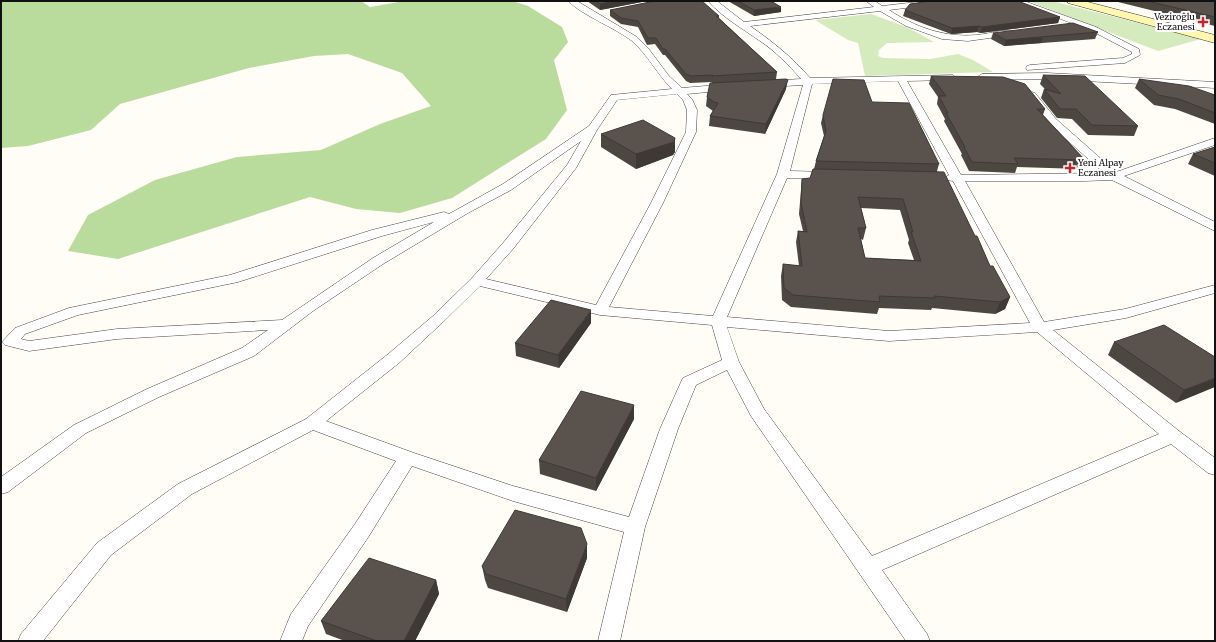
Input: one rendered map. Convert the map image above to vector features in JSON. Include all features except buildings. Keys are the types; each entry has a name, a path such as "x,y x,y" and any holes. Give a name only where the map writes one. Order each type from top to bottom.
{"main road":[{"path":"1072,1 1215,39"},
{"path":"1091,1 1215,33"}],"street":[{"path":"572,1 634,39 646,50 666,78 687,99 692,110 691,132 657,203 600,311"},
{"path":"712,1 742,26 765,40 794,66 808,82"},
{"path":"870,1 904,22 933,33 953,38 1017,32"},
{"path":"742,26 945,1"},
{"path":"1017,1 1080,24 1126,44 1136,51 1136,55 1125,60 1033,67 1025,69 1018,77"},
{"path":"595,15 609,12"},
{"path":"1064,26 1080,24"},
{"path":"754,85 901,78 1047,76 1186,84 1211,89"},
{"path":"1018,77 1052,121 1114,176 1215,227"},
{"path":"901,78 1040,327 1173,436 1215,468"},
{"path":"808,82 783,174 718,322 730,362 757,412 919,641"},
{"path":"29,641 104,549 185,489 312,423 394,359 438,319 477,281 572,166 593,128 614,97 678,90 739,86"},
{"path":"1,487 80,429 154,393 248,352 378,261 460,212 507,187 593,128"},
{"path":"942,178 1084,178 1114,176 1215,141"},
{"path":"783,174 838,175"},
{"path":"287,324 117,334 29,346 10,342 20,331 74,311 233,279 363,238 460,212"},
{"path":"477,281 600,311 889,336 1040,327 1126,313 1215,289"},
{"path":"609,641 634,527 669,429 689,382 730,362"},
{"path":"312,423 408,458 513,493 634,527"},
{"path":"868,567 1173,436"},
{"path":"291,641 299,621 362,530 408,458"}],"green space":[{"path":"1,1 361,1 370,7 404,1 512,1 528,6 562,27 568,42 554,60 567,110 546,139 452,198 400,213 356,209 310,197 118,259 68,251 88,215 155,180 237,157 321,150 380,124 431,106 402,73 348,54 314,56 249,68 120,104 91,130 28,146 1,148"},
{"path":"1028,1 1052,1 1201,39 1158,51"},
{"path":"871,14 909,28 934,42 887,43 879,50 878,56 883,58 930,59 958,54 973,60 993,72 865,76 858,43 848,40 815,20"}],"place":[{"name":"Veziroğlu Eczanesi","path":"1203,22"},
{"name":"Yeni Alpay Eczanesi","path":"1070,168"}]}
